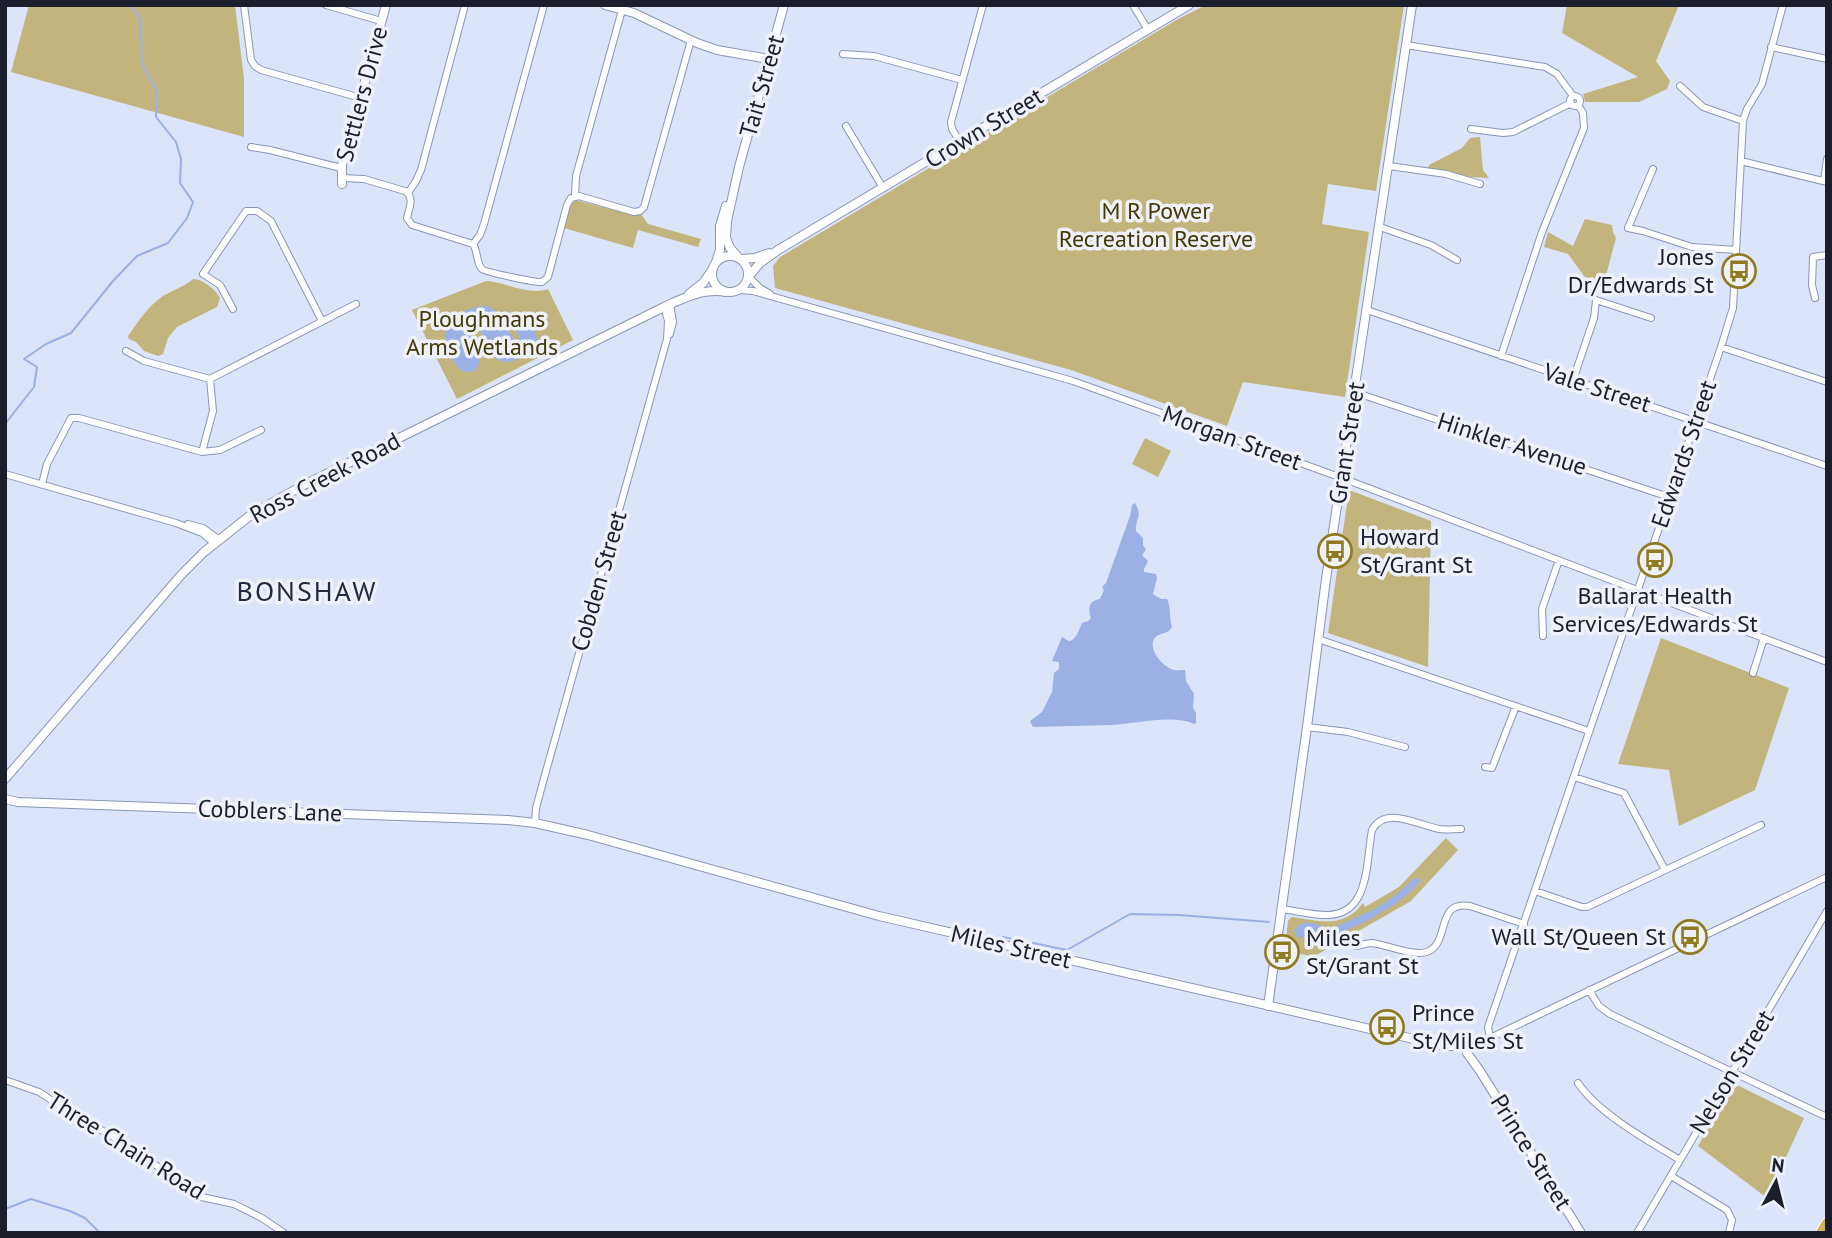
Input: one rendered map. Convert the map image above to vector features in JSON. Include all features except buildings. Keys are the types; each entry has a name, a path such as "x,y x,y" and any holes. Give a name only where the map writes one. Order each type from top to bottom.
{"highway":[{"path":"1821,1233 1827,1223"}],"street":[{"path":"244,5 252,63 261,70 360,98"},
{"path":"326,5 381,21"},
{"name":"Settlers Drive","path":"342,181 341,168 386,5"},
{"path":"408,193 421,170 465,5"},
{"path":"473,244 484,224 544,5"},
{"path":"605,5 634,13 717,50 769,59"},
{"name":"Tait Street","path":"714,266 720,250 720,223 739,167 785,5"},
{"path":"960,142 950,124 983,5"},
{"path":"1133,5 1148,30"},
{"name":"Crown Street","path":"749,277 760,263 778,250 1189,5"},
{"name":"Grant Street","path":"1268,1006 1318,639 1412,5"},
{"name":"Edwards Street","path":"1490,1038 1487,1030 1733,308 1743,121 1762,84 1783,5"},
{"path":"575,196 576,176 622,10"},
{"path":"342,181 364,179 408,193 411,200 407,218 412,225 473,244 479,265 485,271 535,283 542,282 548,275 567,203 571,198 575,196 633,212 643,208 691,40"},
{"path":"1406,45 1545,67 1557,74 1583,113 1584,128 1542,232 1501,356"},
{"path":"1772,47 1827,59"},
{"path":"843,54 874,56 962,80"},
{"path":"1680,86 1703,107 1743,121"},
{"path":"1471,129 1513,132 1574,101"},
{"path":"846,127 883,188"},
{"path":"251,147 341,168"},
{"path":"1741,160 1826,181 1827,159"},
{"path":"1389,166 1450,174 1480,184"},
{"name":"Tait Street","path":"739,167 726,232 728,244 739,258"},
{"path":"1653,169 1628,228 1693,247 1736,250"},
{"path":"233,309 220,285 203,274 246,211 257,211 271,221 322,321"},
{"path":"1380,227 1431,245 1457,260"},
{"name":"Crown Street","path":"739,258 755,258 778,250"},
{"path":"1815,298 1812,285 1813,257 1827,255"},
{"path":"723,257 739,258 747,267 749,277 739,290 711,291 684,298 706,279 723,257"},
{"path":"714,266 712,276 716,285 726,292"},
{"name":"Morgan Street","path":"749,277 760,288 785,300"},
{"name":"Morgan Street","path":"739,290 753,291 1051,374 1342,478 1827,662"},
{"name":"Ross Creek Road","path":"5,779 181,575 216,541 252,514 285,495 684,298"},
{"path":"1573,380 1594,318 1596,300 1651,318"},
{"path":"126,351 144,361 210,379 356,304"},
{"name":"Cobden Street","path":"535,823 539,793 673,324 673,314 667,306"},
{"name":"Vale Street","path":"1367,310 1827,466"},
{"path":"1721,347 1827,382"},
{"path":"202,452 213,411 210,379"},
{"name":"Hinkler Avenue","path":"1354,392 1669,497"},
{"path":"41,484 47,464 71,418 202,452 220,450 261,430"},
{"path":"5,474 176,523 203,528 216,541"},
{"path":"1543,636 1543,608 1559,559"},
{"path":"1753,673 1765,638"},
{"path":"1318,639 1589,731"},
{"path":"1485,768 1492,768 1516,706"},
{"path":"1307,727 1348,732 1405,747"},
{"path":"1574,777 1625,793 1665,870"},
{"name":"Cobblers Lane","path":"5,799 18,802 535,823"},
{"path":"1282,909 1329,915 1340,913 1350,906 1364,886 1372,830 1382,818 1393,817 1439,829 1461,829"},
{"name":"Miles Street","path":"535,823 588,835 878,916 1444,1046 1468,1046 1490,1038 1827,877"},
{"path":"1535,891 1586,908 1761,825"},
{"path":"1356,946 1371,943 1418,953 1427,952 1436,944 1448,914 1454,907 1461,905 1524,924"},
{"name":"Nelson Street","path":"1637,1233 1827,911"},
{"path":"1589,990 1599,1006 1610,1014 1827,1117"},
{"name":"Edwards Street","path":"1494,1012 1498,1034"},
{"name":"Prince Street","path":"1468,1046 1467,1053 1581,1233"},
{"name":"Three Chain Road","path":"5,1080 39,1092 112,1136 197,1196 234,1204 284,1233"},
{"path":"1578,1083 1588,1096 1630,1130 1680,1160"},
{"path":"1671,1176 1727,1210 1732,1220 1730,1233"}],"green space":[{"path":"29,5 235,5 244,79 244,137 11,72"},
{"name":"M R Power Recreation Reserve","path":"1206,5 1404,5 1376,191 1328,184 1322,224 1369,232 1345,397 1243,382 1227,426 1071,370 775,288 773,266 780,257 1178,19"},
{"path":"1567,5 1679,5 1656,61 1670,81 1667,89 1639,102 1585,102 1583,94 1638,77 1562,33"},
{"path":"1480,137 1483,170 1489,178 1428,169 1429,165 1462,148 1470,138"},
{"path":"576,200 633,215 641,214 648,224 701,239 698,247 638,230 633,248 564,228 570,205"},
{"path":"1585,219 1612,225 1616,238 1602,290 1593,288 1568,254 1544,247 1548,232 1573,246"},
{"path":"193,279 205,283 215,291 220,298 217,307 177,327 168,338 163,354 158,356 144,351 129,339 128,336 153,304"},
{"name":"Ploughmans Arms Wetlands","path":"486,281 525,290 548,289 573,340 457,399 412,310"},
{"path":"1145,438 1171,451 1158,477 1132,464"},
{"path":"1349,490 1431,521 1428,667 1328,633"},
{"path":"1661,638 1789,688 1755,790 1679,826 1669,770 1618,764"},
{"path":"1446,838 1458,850 1411,901 1313,957 1285,950 1288,921 1292,917 1331,921 1348,917 1363,903 1365,907 1399,887"},
{"path":"1739,1086 1804,1118 1767,1198 1698,1146 1732,1087"}],"water":[{"path":"488,306 497,312 516,343 519,338 510,317 523,316 529,320 541,346 515,360 501,361 489,350 479,329 472,322 470,329 480,362 475,371 464,372 449,352 445,326 453,317 464,311"},
{"path":"1135,503 1139,514 1136,531 1143,538 1146,550 1142,555 1148,561 1144,572 1156,574 1153,594 1167,599 1172,627 1155,637 1153,648 1165,665 1174,670 1185,670 1186,681 1194,694 1196,723 1165,720 1111,725 1033,727 1030,721 1042,712 1052,692 1054,673 1059,669 1059,662 1052,661 1062,637 1072,640 1082,623 1091,618 1090,606 1100,599 1104,590 1102,587 1106,583 1132,505"},
{"path":"1414,878 1421,881 1395,904 1367,921 1327,939 1297,937 1294,931 1303,923 1328,927 1340,925 1385,903"}],"waterway":[{"path":"5,424 34,387 37,367 24,359 46,344 71,333 137,256 168,243 187,218 193,202 180,183 181,159 176,142 156,117 157,91 142,64 140,18 130,5"},
{"path":"507,311 511,317"},
{"path":"1003,937 1067,950 1130,914 1269,922"},
{"path":"5,1209 31,1199 85,1218 100,1233"}],"place":[{"name":"Jones Dr/Edwards St","path":"1739,271"},
{"name":"Howard St/Grant St","path":"1335,551"},
{"name":"Ballarat Health Services/Edwards St","path":"1655,560"},
{"name":"Wall St/Queen St","path":"1690,937"},
{"name":"Miles St/Grant St","path":"1282,952"},
{"name":"Prince St/Miles St","path":"1387,1027"}],"district":[{"name":"BONSHAW","path":"307,591"}]}
